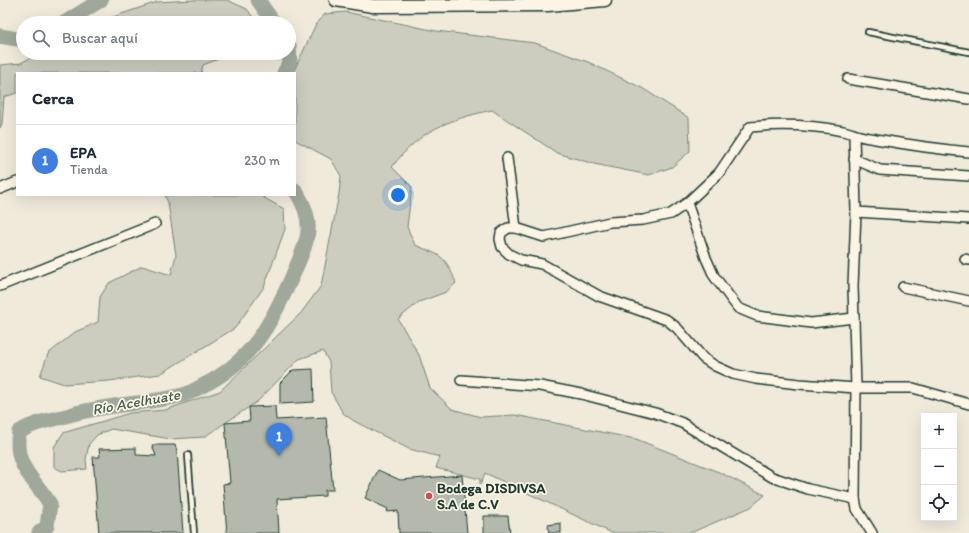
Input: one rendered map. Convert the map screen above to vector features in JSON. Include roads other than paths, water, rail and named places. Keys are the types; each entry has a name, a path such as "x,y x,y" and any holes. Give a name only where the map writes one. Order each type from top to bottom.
{"main road":[{"path":"336,0 373,6 548,5 606,0"}],"street":[{"path":"848,79 969,100"},
{"path":"969,152 901,144 854,135 844,131 808,126 772,124 750,127 720,173 687,203 671,214 643,220 610,222 544,237 516,228 508,228 502,233 500,239 502,247 509,254 521,260 542,264 599,296 667,320 677,328 703,358 715,366 733,374 756,379 856,388 913,388 969,404"},
{"path":"854,135 856,212 853,286 856,388 855,500 857,509 872,533"},
{"path":"507,158 516,228"},
{"path":"854,159 880,170 969,176"},
{"path":"0,189 16,182"},
{"path":"687,203 706,258 714,276 738,308 757,316 811,323 854,318"},
{"path":"856,212 969,219"},
{"path":"0,286 155,224"},
{"path":"903,287 969,301"},
{"path":"461,380 540,386 581,394 655,413 682,423 772,477 808,489 855,500"}],"lane":[{"path":"868,32 969,52"},
{"path":"188,455 194,533"}],"waterway":[{"name":"Río Acelhuate","path":"75,16 101,0"},
{"name":"Río Acelhuate","path":"258,0 269,16"},
{"name":"Río Acelhuate","path":"0,36 16,39"},
{"name":"Río Acelhuate","path":"284,72 290,60"},
{"name":"Río Acelhuate","path":"39,533 47,526 50,504 26,471 22,463 18,444 19,432 38,423 87,411 183,395 219,376 234,365 258,340 267,326 292,277 306,243 308,223 302,202 296,192"}],"place":[{"name":"EPA","path":"279,456"},
{"name":"Bodega DISDIVSA S.A de C.V","path":"429,496"}]}
